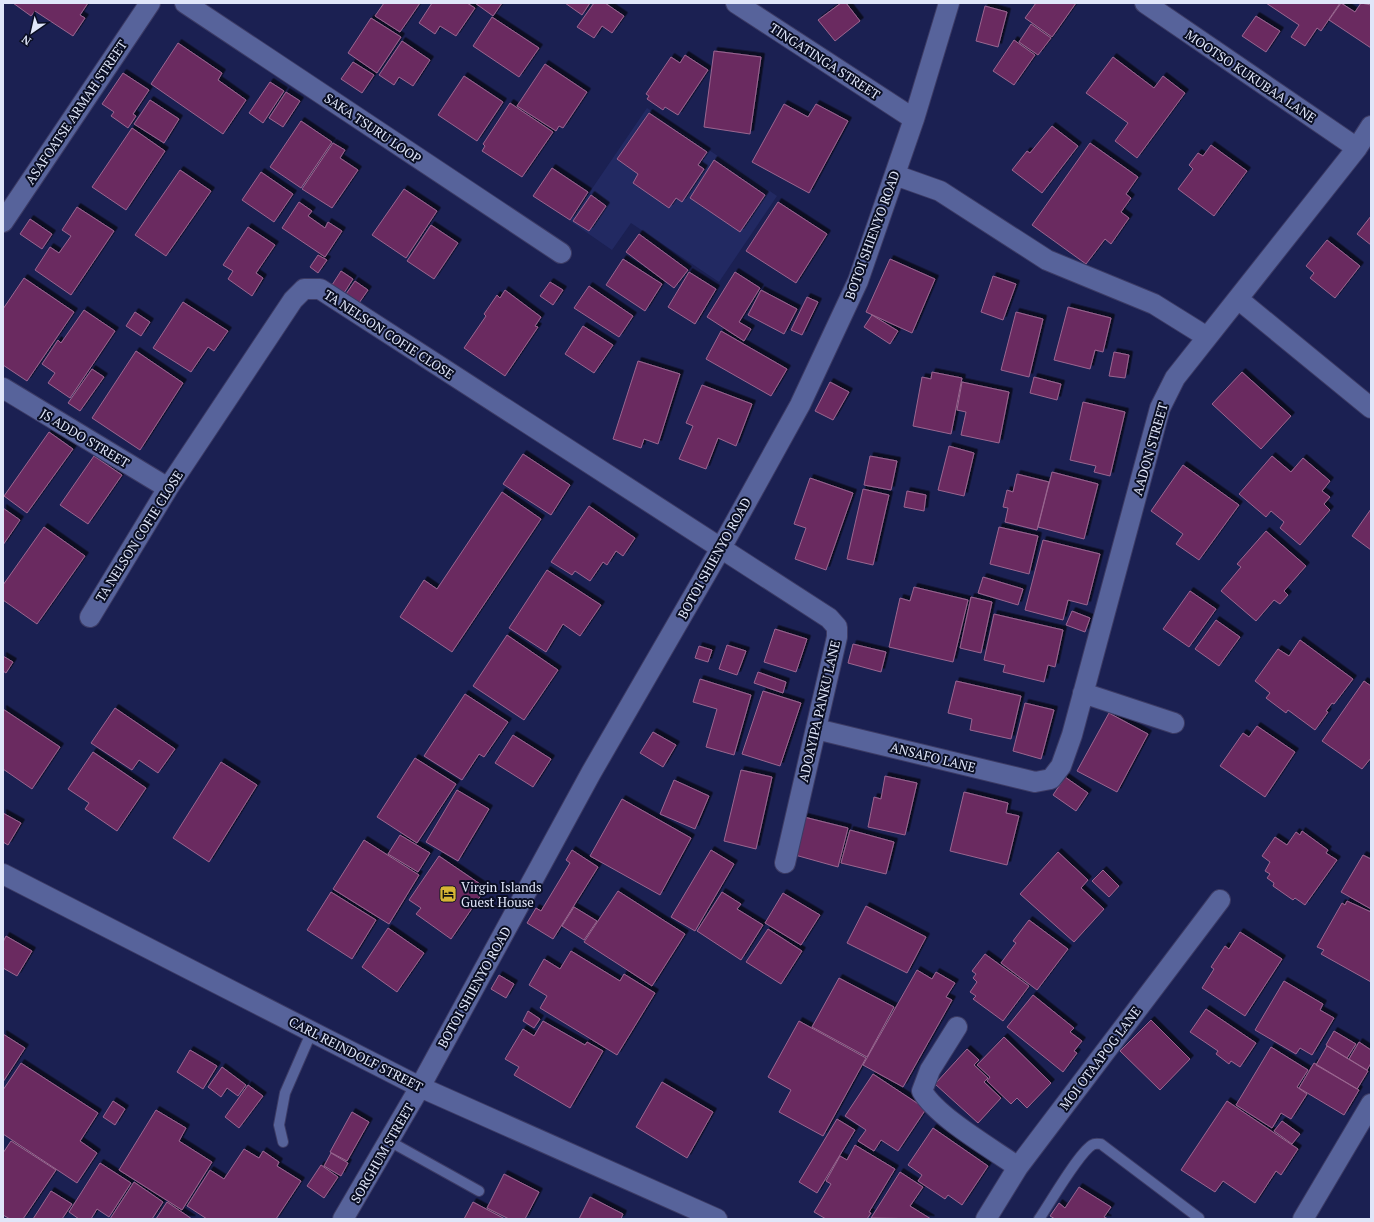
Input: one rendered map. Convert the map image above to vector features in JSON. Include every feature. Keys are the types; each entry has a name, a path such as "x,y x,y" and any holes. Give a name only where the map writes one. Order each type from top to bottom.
{"street":[{"name":"ASAFOATSE ARMAH STREET","path":"5,214 150,3"},
{"name":"SAKA TSURU LOOP","path":"185,3 560,253"},
{"name":"TINGATINGA STREET","path":"736,3 914,119"},
{"name":"BOTOI SHIENYO ROAD","path":"420,1087 591,773 721,548 800,405 858,281 914,119 949,3"},
{"name":"MOOTSO KUKUBAA LANE","path":"1145,3 1357,148"},
{"name":"AADON STREET","path":"1051,779 1061,766 1072,735 1160,408 1175,378 1357,148 1371,126"},
{"path":"894,175 940,191 1047,260 1154,304 1207,337"},
{"name":"TA NELSON COFIE CLOSE","path":"90,618 168,488 293,300 304,289 320,289 721,548"},
{"path":"1238,299 1371,408"},
{"name":"JS ADDO STREET","path":"3,388 168,488"},
{"name":"ADOAYIPA PANKU LANE","path":"721,548 829,618 837,627 837,637 785,863"},
{"path":"1083,693 1174,723"},
{"name":"ANSAFO LANE","path":"816,729 1035,782 1051,779"},
{"name":"CARL REINDOLF STREET","path":"5,879 312,1031 420,1087 707,1217"},
{"name":"MOI OTAAPOG LANE","path":"986,1219 1018,1167 1220,900"},
{"path":"957,1027 930,1070 922,1091 928,1102 941,1113 1018,1167"},
{"name":"SORGHUM STREET","path":"345,1218 420,1087"},
{"path":"1303,1219 1371,1104"}],"lane":[{"path":"283,1142 279,1125 285,1094 312,1031"},
{"path":"389,1141 479,1191"},
{"path":"1039,1219 1090,1146 1096,1144 1101,1144 1199,1218"}],"shaded area":[{"path":"647,108 777,196 719,282 631,223 612,250 570,221"}],"building":[{"path":"13,3 88,3 80,15 85,18 73,36 35,11 31,16"},
{"path":"384,3 420,3 400,32 375,16"},
{"path":"432,3 467,3 475,8 456,36 440,26 435,34 419,23"},
{"path":"475,3 502,3 493,16"},
{"path":"565,3 590,3 582,15"},
{"path":"594,3 605,3 624,16 612,33 602,26 594,38 577,27"},
{"path":"841,3 846,3 860,21 835,41 818,20"},
{"path":"1036,3 1076,3 1052,37 1025,18"},
{"path":"1266,3 1340,3 1321,31 1317,28 1305,46 1291,37 1299,25"},
{"path":"1341,3 1355,12 1361,3 1371,5 1371,48 1329,20"},
{"path":"985,6 1007,12 998,47 976,41"},
{"path":"1256,16 1280,31 1266,52 1242,36"},
{"path":"492,17 539,48 519,77 473,46"},
{"path":"371,18 401,37 377,73 348,53"},
{"path":"1031,24 1051,38 1038,55 1019,42"},
{"path":"1014,40 1035,55 1014,85 993,71"},
{"path":"402,41 430,60 413,86 399,77 394,85 379,75"},
{"path":"178,43 222,73 218,80 246,100 223,134 151,84"},
{"path":"714,51 761,57 750,134 704,127"},
{"path":"685,55 708,70 678,115 665,107 663,110 647,99 649,96 646,94 671,57 680,63"},
{"path":"1113,57 1154,88 1163,76 1185,93 1137,158 1115,141 1128,123 1086,93"},
{"path":"353,62 374,75 362,93 341,79"},
{"path":"545,64 587,92 563,128 559,126 556,131 517,106"},
{"path":"123,73 149,90 133,114 136,116 128,128 111,116 114,112 102,104"},
{"path":"464,76 503,102 477,141 438,115"},
{"path":"270,82 284,91 263,123 249,113"},
{"path":"286,92 300,101 283,127 269,118"},
{"path":"150,100 179,119 164,143 134,124"},
{"path":"510,103 553,132 522,177 482,151 485,146 483,144"},
{"path":"784,104 808,117 816,104 848,121 809,193 752,162"},
{"path":"649,113 707,152 698,165 704,169 682,202 676,198 669,208 633,183 638,174 617,159"},
{"path":"301,121 332,142 301,188 270,167"},
{"path":"1052,126 1078,146 1042,193 1012,170 1027,151 1030,153"},
{"path":"132,128 165,151 126,210 92,187"},
{"path":"333,143 345,150 340,158 358,170 332,208 302,189"},
{"path":"1090,143 1138,177 1126,194 1131,198 1121,212 1129,218 1111,244 1105,239 1086,264 1032,225"},
{"path":"1211,145 1247,171 1214,216 1178,189 1193,169 1189,165 1198,153 1203,156"},
{"path":"714,160 765,195 740,232 690,198"},
{"path":"552,168 588,192 570,220 533,196"},
{"path":"180,170 211,191 166,256 135,235"},
{"path":"261,172 293,194 274,222 242,200"},
{"path":"404,189 437,211 406,258 372,235"},
{"path":"591,195 606,206 589,231 573,221"},
{"path":"299,202 312,211 308,216 325,228 328,222 342,231 325,257 282,228"},
{"path":"778,202 827,234 796,283 746,251"},
{"path":"77,207 114,231 71,295 35,270 50,247 59,253 71,236 62,230"},
{"path":"1371,216 1371,245 1357,234"},
{"path":"30,219 52,234 42,249 20,234"},
{"path":"431,225 458,243 434,279 407,261"},
{"path":"248,227 275,245 256,273 263,278 252,296 228,279 233,271 223,265"},
{"path":"639,234 688,270 674,288 626,252"},
{"path":"1327,240 1360,266 1335,298 1310,278 1314,273 1306,266"},
{"path":"318,255 327,260 318,273 310,267"},
{"path":"623,259 662,284 645,311 606,285"},
{"path":"890,259 935,279 912,333 866,312"},
{"path":"341,271 353,279 344,293 332,285"},
{"path":"689,272 716,289 695,324 668,307"},
{"path":"735,272 760,288 739,322 751,329 744,341 707,317"},
{"path":"993,276 1016,284 1003,320 981,312"},
{"path":"24,278 74,312 27,381 3,365 3,309"},
{"path":"355,281 368,290 359,303 346,294"},
{"path":"550,282 563,290 553,305 540,296"},
{"path":"589,286 633,316 619,337 574,308"},
{"path":"505,290 541,317 535,326 538,327 505,376 464,348 486,316 484,314 497,295 500,298"},
{"path":"761,290 797,309 784,334 748,315"},
{"path":"807,297 818,302 802,335 791,330"},
{"path":"183,302 228,331 214,351 208,347 191,372 153,348"},
{"path":"1068,307 1111,318 1103,352 1095,350 1090,369 1054,360"},
{"path":"84,310 115,331 70,398 48,383 55,373 42,364 58,340 61,343"},
{"path":"135,312 150,322 141,336 126,326"},
{"path":"1016,312 1043,319 1029,377 1001,370"},
{"path":"872,315 898,331 890,344 864,327"},
{"path":"583,326 613,345 594,373 565,354"},
{"path":"721,331 787,369 771,396 706,359"},
{"path":"136,351 183,383 140,450 92,418"},
{"path":"1114,352 1129,355 1125,378 1109,376"},
{"path":"638,361 680,374 658,444 644,439 641,448 613,439"},
{"path":"92,369 104,377 80,411 68,403"},
{"path":"932,372 962,378 951,434 913,426 922,377 931,379"},
{"path":"1242,372 1291,416 1261,449 1212,404"},
{"path":"1034,377 1061,384 1057,400 1030,393"},
{"path":"830,382 849,392 833,420 815,411"},
{"path":"962,382 1009,392 999,443 961,435 966,412 957,410"},
{"path":"702,385 752,404 736,446 718,438 706,469 679,459 693,426 686,423"},
{"path":"1083,402 1125,412 1110,476 1094,472 1096,466 1070,460"},
{"path":"49,432 73,449 27,513 4,496"},
{"path":"949,446 974,453 964,496 938,490"},
{"path":"523,454 570,485 551,515 503,484"},
{"path":"94,456 122,475 88,524 60,505"},
{"path":"870,456 897,461 891,490 864,485"},
{"path":"1272,456 1291,472 1303,458 1330,481 1322,491 1330,497 1324,504 1330,510 1300,545 1280,528 1284,522 1271,511 1266,517 1239,494"},
{"path":"1183,465 1239,505 1199,560 1176,544 1183,534 1151,511"},
{"path":"1052,472 1098,484 1084,539 1038,527"},
{"path":"1017,474 1049,482 1037,530 1005,522 1008,508 1003,507 1007,490 1013,492"},
{"path":"810,478 853,493 826,570 795,559 806,528 794,524"},
{"path":"863,489 889,495 873,565 847,559"},
{"path":"907,491 926,495 924,511 904,507"},
{"path":"502,492 541,519 452,652 400,617 424,580 437,589"},
{"path":"589,506 635,538 623,556 616,551 607,565 603,562 590,581 575,571 572,575 551,562"},
{"path":"3,508 20,520 3,545"},
{"path":"1371,509 1371,550 1352,536"},
{"path":"44,527 85,556 37,624 3,600 3,585"},
{"path":"999,527 1038,536 1029,574 990,564"},
{"path":"1266,531 1306,566 1284,591 1288,595 1280,604 1274,600 1256,621 1221,591 1241,567 1237,564"},
{"path":"1043,540 1100,554 1087,605 1068,600 1063,620 1025,610"},
{"path":"547,570 601,605 580,636 563,624 546,652 509,628"},
{"path":"983,577 1023,589 1018,605 978,593"},
{"path":"914,587 968,600 953,662 889,647 900,598 910,601"},
{"path":"1190,591 1216,609 1189,647 1163,629"},
{"path":"971,597 992,602 981,653 960,648"},
{"path":"1072,611 1090,618 1085,632 1066,625"},
{"path":"994,614 1063,630 1055,667 1048,665 1044,682 1003,672 1005,665 984,660"},
{"path":"1216,620 1240,637 1219,666 1195,649"},
{"path":"775,629 807,639 796,672 764,662"},
{"path":"507,635 558,670 524,720 473,686"},
{"path":"1300,640 1353,679 1334,704 1332,703 1326,711 1328,712 1315,730 1288,710 1286,713 1266,698 1270,693 1255,681 1278,649 1289,656"},
{"path":"853,644 886,652 881,672 848,663"},
{"path":"727,645 746,651 737,675 719,669"},
{"path":"699,646 712,650 708,662 695,658"},
{"path":"3,656 13,662 6,673 3,671"},
{"path":"758,672 786,682 783,693 754,683"},
{"path":"700,679 751,695 734,755 706,747 717,709 693,702"},
{"path":"956,681 1021,696 1011,739 970,730 972,719 948,713"},
{"path":"1364,681 1371,686 1371,758 1362,769 1322,741"},
{"path":"763,691 801,703 780,766 742,754"},
{"path":"465,694 508,722 484,757 479,754 462,780 424,756"},
{"path":"1025,703 1054,710 1041,759 1013,751"},
{"path":"115,708 175,749 158,773 139,760 132,770 91,743"},
{"path":"3,709 60,747 32,789 3,769"},
{"path":"1109,713 1148,734 1117,792 1077,771"},
{"path":"1257,726 1295,752 1265,797 1220,766 1243,733 1249,737"},
{"path":"653,732 676,745 663,767 640,753"},
{"path":"513,735 551,759 533,787 495,763"},
{"path":"93,752 146,788 117,831 85,809 89,803 68,789"},
{"path":"415,758 456,784 417,843 377,817"},
{"path":"221,762 257,785 209,862 173,838"},
{"path":"741,770 772,777 756,849 724,841"},
{"path":"885,776 917,783 905,835 868,827 874,797 881,799"},
{"path":"1065,777 1088,793 1076,811 1053,795"},
{"path":"674,780 709,796 695,829 660,814"},
{"path":"457,790 489,809 458,861 426,842"},
{"path":"964,792 1008,803 1006,813 1019,816 1007,865 950,851"},
{"path":"622,799 691,838 660,895 590,856"},
{"path":"3,813 21,823 8,845 3,842"},
{"path":"804,817 848,828 838,867 795,855"},
{"path":"850,830 894,842 886,874 841,863"},
{"path":"1302,831 1328,850 1326,853 1337,860 1305,905 1295,898 1293,900 1273,886 1274,883 1267,878 1270,874 1265,871 1270,862 1262,856 1275,837 1287,845 1296,832 1300,835"},
{"path":"400,835 430,853 418,872 388,854"},
{"path":"364,840 419,875 389,924 333,889"},
{"path":"572,850 598,867 553,939 527,923 536,908 541,911 570,863 566,860"},
{"path":"711,850 734,864 695,931 671,917"},
{"path":"1058,852 1088,880 1081,888 1104,909 1074,942 1020,894"},
{"path":"1363,855 1371,859 1371,909 1341,892"},
{"name":"Virgin Islands Guest House","path":"439,856 486,888 451,939 416,914 421,908 409,900"},
{"path":"1103,870 1119,886 1109,897 1092,881"},
{"path":"618,891 685,934 652,986 584,942"},
{"path":"331,892 376,920 352,959 307,930"},
{"path":"722,892 741,904 737,909 763,925 741,960 697,931"},
{"path":"783,893 820,915 801,945 765,923"},
{"path":"1347,901 1371,912 1371,982 1321,954 1324,950 1317,947 1342,903 1345,905"},
{"path":"866,906 926,937 907,973 847,943"},
{"path":"574,907 597,921 584,940 562,926"},
{"path":"1029,920 1068,949 1037,990 1001,963 1016,943 1013,941"},
{"path":"388,928 424,953 397,992 362,967"},
{"path":"768,929 802,951 781,984 746,962"},
{"path":"1240,932 1282,959 1245,1016 1202,988 1214,969 1211,967 1225,946 1229,949"},
{"path":"6,936 32,951 17,976 3,968 3,942"},
{"path":"571,951 620,981 624,974 655,993 617,1055 540,1008 547,996 529,985 544,959 560,969"},
{"path":"985,954 1029,986 1003,1021 973,999 976,996 970,992 977,982 973,978 976,974 972,971"},
{"path":"917,970 932,979 936,972 955,983 946,997 952,1000 903,1087 863,1065"},
{"path":"499,975 514,984 506,998 491,989"},
{"path":"839,978 894,1007 867,1057 812,1027"},
{"path":"1284,981 1323,1004 1320,1010 1334,1018 1312,1055 1300,1048 1296,1054 1255,1030"},
{"path":"1033,995 1074,1028 1070,1032 1082,1041 1074,1051 1077,1053 1063,1072 1007,1027"},
{"path":"1206,1009 1256,1043 1240,1067 1231,1061 1229,1064 1216,1054 1218,1051 1190,1032"},
{"path":"528,1011 540,1019 534,1028 523,1021"},
{"path":"1151,1020 1190,1059 1160,1090 1120,1051"},
{"path":"543,1021 585,1045 587,1042 603,1051 570,1108 514,1075 519,1067 505,1059 523,1029 534,1036"},
{"path":"799,1021 866,1058 823,1136 779,1112 791,1090 768,1077"},
{"path":"1334,1031 1356,1044 1347,1058 1326,1045"},
{"path":"3,1034 25,1048 3,1082"},
{"path":"1004,1037 1051,1083 1027,1108 1017,1098 1011,1104 987,1081 990,1077 977,1065"},
{"path":"1359,1042 1371,1050 1371,1063 1367,1070 1349,1059"},
{"path":"1327,1046 1368,1071 1357,1089 1316,1065"},
{"path":"1271,1047 1308,1070 1297,1087 1307,1094 1291,1119 1281,1113 1272,1128 1236,1105"},
{"path":"967,1049 979,1060 974,1065 988,1078 984,1082 1001,1098 978,1123 935,1084"},
{"path":"190,1050 217,1066 203,1089 177,1072"},
{"path":"21,1063 98,1113 80,1141 97,1153 77,1183 3,1134 3,1090"},
{"path":"1314,1063 1359,1090 1344,1115 1299,1088"},
{"path":"222,1067 246,1085 238,1096 227,1088 221,1097 208,1087"},
{"path":"873,1074 926,1109 898,1151 881,1140 874,1151 858,1141 866,1130 845,1116"},
{"path":"662,1082 713,1112 687,1158 636,1127"},
{"path":"248,1085 263,1096 239,1128 225,1117"},
{"path":"113,1101 125,1109 115,1125 103,1117"},
{"path":"1227,1101 1298,1149 1281,1175 1276,1171 1255,1203 1223,1181 1215,1192 1181,1170"},
{"path":"156,1110 186,1128 179,1141 212,1162 182,1210 119,1170"},
{"path":"352,1112 369,1122 347,1161 330,1152"},
{"path":"837,1119 855,1130 817,1193 799,1182"},
{"path":"1282,1121 1300,1134 1292,1144 1274,1131"},
{"path":"933,1128 988,1166 962,1205 948,1195 945,1199 918,1181 922,1175 908,1165"},
{"path":"11,1141 56,1170 23,1219 10,1219 3,1215 3,1153"},
{"path":"855,1145 895,1169 869,1212 871,1213 867,1219 826,1219 814,1212 831,1184 826,1181 840,1156 847,1160"},
{"path":"244,1149 259,1158 263,1151 279,1162 277,1166 301,1181 276,1219 207,1219 187,1206 210,1170 224,1179"},
{"path":"331,1153 348,1163 341,1176 324,1166"},
{"path":"100,1163 131,1183 109,1217 97,1209 91,1219 79,1219 69,1212"},
{"path":"321,1165 338,1177 324,1198 307,1186"},
{"path":"900,1172 923,1187 910,1206 931,1219 871,1218"},
{"path":"504,1174 539,1192 525,1219 509,1219 487,1208"},
{"path":"134,1182 163,1202 152,1219 110,1219"},
{"path":"1079,1187 1111,1207 1104,1217 1108,1219 1055,1219 1050,1216 1059,1203 1065,1208"},
{"path":"51,1191 72,1204 62,1219 33,1219"},
{"path":"590,1197 623,1214 621,1219 579,1219"},
{"path":"167,1202 192,1219 156,1219"},
{"path":"473,1202 505,1219 464,1219"}],"place":[{"name":"Virgin Islands Guest House","path":"448,894"}]}
